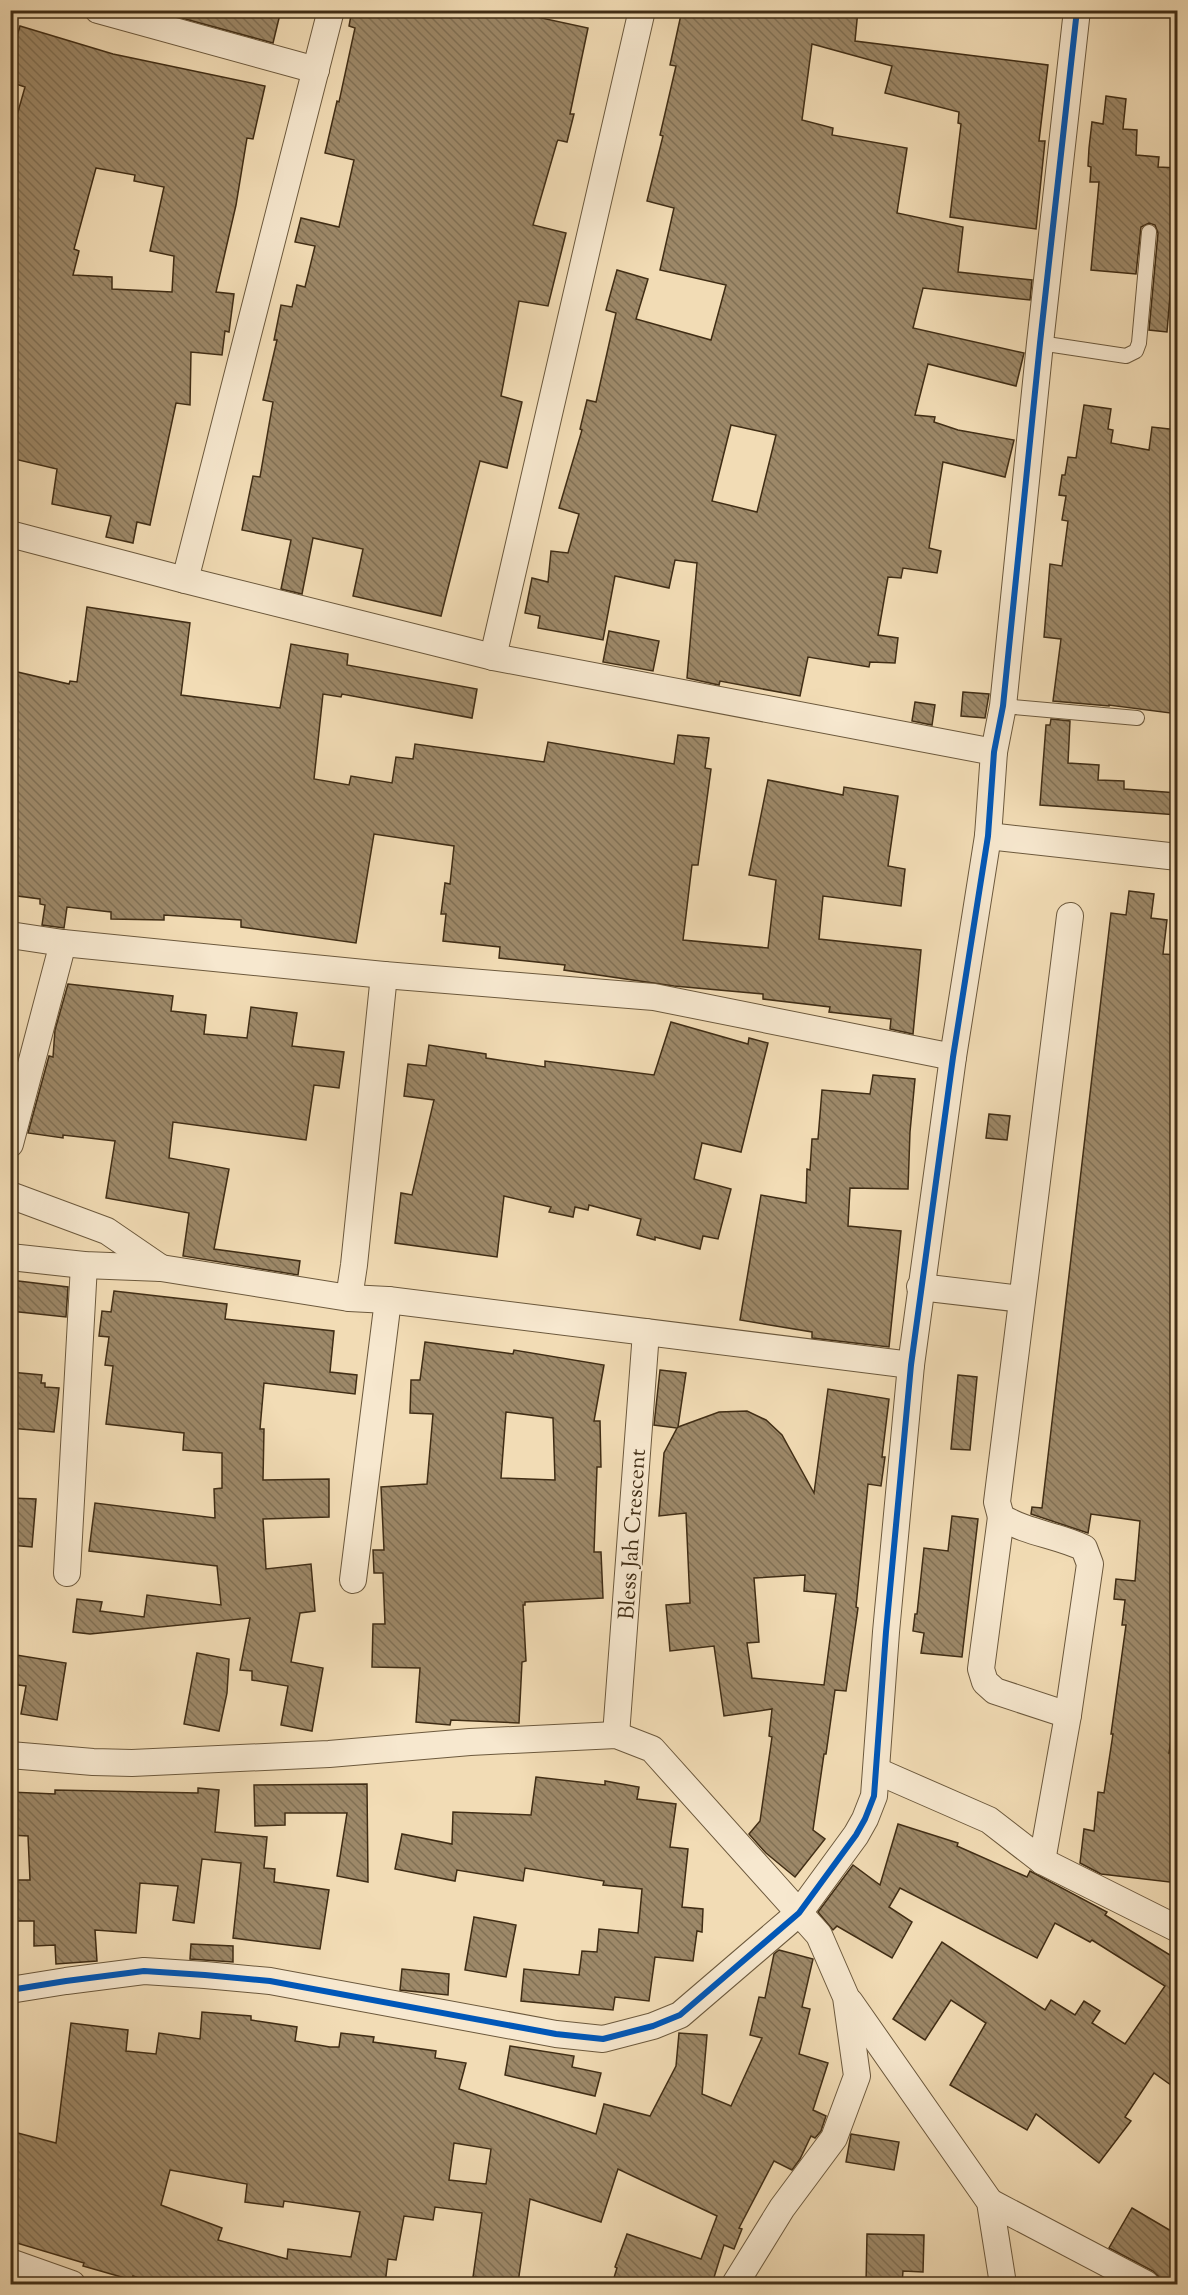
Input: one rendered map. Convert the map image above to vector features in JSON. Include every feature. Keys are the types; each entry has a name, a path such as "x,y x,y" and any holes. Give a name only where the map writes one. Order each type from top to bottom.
{"street":[{"path":"98,10 316,70"},
{"path":"185,580 331,10"},
{"path":"493,657 642,10"},
{"path":"10,1990 144,1971 270,1981 556,2034 603,2039 652,2026 680,2015 800,1913 866,1819 874,1796 877,1771 886,1632 911,1365 953,1057 988,836 994,752 1003,706 1077,10"},
{"path":"10,534 493,657 994,752"},
{"path":"988,836 1178,857"},
{"path":"1068,1715 995,1691 985,1682 981,1669 1001,1517 997,1502 1070,916"},
{"path":"10,936 384,975 654,998 953,1057"},
{"path":"10,1144 63,943"},
{"path":"349,1298 384,975"},
{"path":"10,1195 107,1231 161,1268"},
{"path":"10,1257 84,1265 161,1268 349,1298 388,1300 911,1365"},
{"path":"67,1572 84,1265"},
{"path":"921,1287 1022,1299"},
{"path":"353,1580 388,1300"},
{"name":"Bless Jah Crescent","path":"616,1735 646,1332"},
{"path":"1001,1517 1017,1527 1067,1540 1084,1548 1090,1564 1068,1715 1042,1861"},
{"path":"10,1755 132,1763 329,1754 616,1735 652,1749 819,1935 846,1997 990,2202 1003,2284"},
{"path":"877,1771 989,1820 1042,1861 1178,1929"},
{"path":"735,2284 782,2208 834,2138 857,2076 846,1997"},
{"path":"990,2202 1146,2284"},
{"path":"10,2262 72,2284"}],"lane":[{"path":"1040,343 1126,356 1136,351 1139,343 1149,232"},
{"path":"1003,706 1137,718"}],"building":[{"path":"168,10 281,10 273,43 167,14"},
{"path":"352,10 505,10 588,28 570,114 574,114 567,142 558,140 557,142 533,225 566,233 548,306 519,301 501,396 522,402 507,468 480,461 441,616 353,596 363,549 313,538 302,594 281,589 291,540 242,530 253,476 260,477 273,402 263,400 277,340 274,340 281,305 292,307 297,285 305,287 315,246 295,242 301,218 339,227 354,160 325,153 355,28 349,26"},
{"path":"682,10 858,10 855,41 1048,65 1039,141 1045,141 1036,229 950,217 961,124 958,123 959,112 885,93 892,66 812,44 802,120 833,128 832,135 907,148 897,213 963,227 958,272 1032,280 1030,300 923,288 913,328 1024,353 1016,386 928,364 915,415 935,417 934,422 958,430 1014,440 1005,477 943,462 929,548 941,551 937,573 903,568 901,578 888,577 878,635 898,638 895,663 870,662 869,667 808,657 800,696 720,681 719,685 687,678 697,563 675,560 669,588 615,576 603,640 538,628 540,616 525,613 532,578 548,582 551,551 568,553 579,514 559,508 582,430 580,429 587,400 596,402 616,313 606,310 617,270 648,279 636,319 711,340 726,285 660,270 674,208 647,201 663,136 660,135 676,66 670,65","holes":["731,425 776,435 757,512 712,501"]},
{"path":"20,26 113,54 265,86 253,139 247,138 236,205 216,292 234,294 229,332 225,331 222,355 191,352 190,405 176,403 150,525 137,522 133,543 106,537 111,516 52,504 57,469 10,458 10,140 25,87 10,82 10,59","holes":["96,168 135,175 134,181 164,187 150,251 174,256 172,292 112,289 112,277 73,275 79,251 74,249"]},
{"path":"1106,96 1126,99 1123,129 1137,130 1136,155 1159,157 1158,167 1178,168 1178,261 1173,260 1167,332 1149,330 1158,233 1155,225 1149,223 1141,227 1136,274 1091,270 1099,182 1090,182 1089,148 1092,122 1103,124"},
{"path":"1084,405 1111,409 1108,429 1113,430 1111,443 1149,450 1152,427 1178,430 1178,565 1171,623 1178,623 1178,714 1109,705 1053,701 1061,639 1044,637 1050,564 1062,566 1068,521 1062,520 1066,496 1059,495 1068,457 1076,458"},
{"path":"87,607 190,623 181,695 280,708 291,644 348,654 347,665 477,689 472,718 342,694 341,697 323,694 314,779 349,785 351,776 392,783 396,757 413,759 415,744 544,762 548,742 674,764 678,735 709,738 705,768 711,769 698,865 692,865 683,940 768,948 776,880 749,875 768,780 843,795 844,787 898,796 888,866 905,869 901,906 823,896 819,939 921,950 913,1034 890,1029 891,1019 829,1012 830,1007 763,999 763,994 674,986 564,970 565,965 499,958 500,947 443,941 446,914 441,914 445,883 450,884 454,846 374,834 356,943 241,927 241,920 164,915 164,920 111,919 111,912 67,907 64,928 42,925 45,905 40,904 40,899 10,895 10,682 13,671 69,684 70,681 77,682"},
{"path":"609,631 659,641 653,671 603,662"},
{"path":"963,692 989,694 985,718 961,716"},
{"path":"915,702 935,705 932,725 912,721"},
{"path":"1051,719 1070,721 1068,763 1099,765 1098,780 1124,781 1124,789 1178,793 1178,815 1040,805 1046,725 1050,725"},
{"path":"1129,891 1154,894 1151,918 1167,920 1163,954 1178,955 1178,1694 1169,1753 1178,1753 1178,1883 1101,1874 1080,1863 1084,1829 1094,1831 1098,1792 1104,1793 1113,1734 1111,1734 1126,1625 1122,1625 1125,1600 1114,1599 1116,1579 1135,1581 1140,1521 1091,1514 1088,1533 1031,1514 1032,1507 1042,1508 1111,913 1126,915"},
{"path":"68,984 173,996 171,1011 206,1015 204,1034 247,1038 251,1007 297,1013 292,1046 344,1052 339,1088 314,1085 306,1140 173,1122 169,1158 229,1169 214,1249 300,1261 298,1275 183,1256 189,1213 106,1198 115,1141 28,1133 49,1056 53,1057 55,1030"},
{"path":"671,1022 748,1044 749,1038 768,1043 741,1152 702,1143 694,1179 731,1189 718,1239 703,1236 700,1249 655,1237 655,1240 637,1235 641,1219 589,1205 588,1210 575,1207 573,1217 549,1212 551,1207 504,1196 497,1257 395,1243 401,1193 412,1195 434,1100 404,1096 408,1064 426,1066 429,1045 486,1054 486,1058 545,1067 545,1061 654,1075"},
{"path":"873,1075 915,1079 908,1189 850,1188 848,1226 901,1231 889,1347 812,1338 812,1332 740,1320 761,1195 806,1203 807,1169 810,1170 812,1139 818,1139 822,1090 870,1094"},
{"path":"989,1114 1010,1116 1007,1140 986,1138"},
{"path":"10,1280 68,1287 66,1317 10,1311"},
{"path":"114,1291 227,1304 225,1319 334,1331 330,1372 357,1375 355,1394 264,1383 260,1429 264,1429 263,1480 329,1479 329,1517 263,1519 266,1569 311,1564 315,1611 300,1613 291,1662 323,1668 312,1731 281,1725 288,1686 252,1680 252,1671 240,1670 250,1618 90,1634 73,1632 77,1599 102,1602 100,1611 144,1617 147,1595 221,1605 217,1566 89,1551 95,1503 215,1518 214,1489 222,1488 222,1453 183,1450 184,1433 106,1424 113,1366 105,1365 109,1337 99,1336 102,1311 111,1312"},
{"path":"425,1342 513,1354 514,1350 604,1365 594,1421 600,1421 601,1467 597,1467 594,1552 601,1552 603,1598 525,1602 523,1605 526,1661 522,1662 519,1723 451,1720 450,1725 416,1722 420,1668 372,1667 373,1624 385,1624 383,1573 374,1573 373,1550 384,1550 381,1487 427,1484 433,1414 410,1413 411,1380 420,1380","holes":["506,1412 553,1418 555,1480 501,1478"]},
{"path":"660,1370 686,1373 678,1427 719,1412 747,1411 766,1420 782,1435 814,1493 828,1389 889,1399 881,1486 868,1484 856,1607 858,1608 846,1691 835,1690 826,1754 824,1754 813,1830 825,1839 795,1877 766,1853 749,1834 760,1821 772,1737 769,1736 772,1709 724,1716 714,1646 670,1651 666,1605 690,1603 686,1513 659,1516 664,1453 677,1428 654,1425","holes":["805,1575 804,1591 836,1594 824,1685 752,1678 747,1643 759,1642 754,1578"]},
{"path":"10,1372 42,1375 41,1383 45,1383 45,1387 59,1388 54,1432 10,1428"},
{"path":"958,1375 977,1377 970,1450 951,1449"},
{"path":"10,1498 36,1499 32,1547 10,1545"},
{"path":"952,1516 978,1519 962,1657 921,1653 924,1633 913,1631 924,1548 948,1551"},
{"path":"197,1653 229,1659 227,1693 219,1731 184,1724"},
{"path":"10,1654 66,1663 57,1720 21,1714 26,1686 10,1684"},
{"path":"536,1777 605,1785 605,1781 639,1787 637,1799 676,1804 670,1847 688,1849 682,1907 703,1909 702,1932 697,1931 693,1961 655,1957 649,2001 615,1997 613,2010 521,2001 524,1969 579,1975 582,1951 597,1952 599,1929 638,1933 642,1889 603,1885 604,1881 525,1868 523,1881 457,1870 455,1881 395,1869 402,1834 452,1844 453,1812 531,1815"},
{"path":"367,1784 368,1882 337,1876 347,1813 285,1813 285,1825 255,1826 254,1785"},
{"path":"198,1788 219,1790 215,1832 267,1837 264,1868 275,1869 274,1882 329,1890 320,1949 233,1938 241,1863 202,1859 194,1923 173,1920 178,1886 140,1883 136,1933 95,1930 97,1961 56,1964 55,1945 34,1946 34,1921 10,1921 10,1880 30,1880 28,1836 10,1835 10,1792 55,1794 55,1790 198,1793"},
{"path":"898,1824 958,1843 957,1846 1027,1877 1030,1871 1107,1912 1105,1915 1178,1960 1178,2090 1154,2073 1125,2117 1131,2121 1099,2163 1036,2114 1027,2130 950,2085 986,2023 951,2000 925,2040 893,2019 942,1942 1045,2010 1051,2000 1075,2015 1084,2001 1100,2011 1092,2023 1125,2044 1165,1986 1092,1940 1090,1942 1055,1923 1037,1958 900,1888 889,1907 912,1922 892,1958 837,1926 833,1930 818,1912 853,1865 880,1885"},
{"path":"474,1917 516,1925 506,1977 465,1970"},
{"path":"191,1944 233,1946 233,1962 190,1959"},
{"path":"779,1950 813,1959 802,2007 810,2009 799,2054 828,2063 813,2110 826,2116 821,2131 815,2138 811,2136 792,2170 774,2161 739,2228 742,2229 734,2249 724,2245 712,2284 612,2284 617,2268 615,2267 627,2234 701,2259 717,2216 618,2169 601,2222 530,2199 518,2283 473,2277 482,2213 435,2207 433,2220 404,2216 396,2260 388,2259 385,2284 155,2284 133,2276 132,2280 83,2266 84,2263 10,2241 10,2131 56,2143 71,2023 128,2030 126,2051 156,2054 159,2033 200,2039 202,2012 251,2016 251,2020 297,2027 295,2041 330,2047 339,2047 341,2033 374,2037 373,2042 436,2051 435,2058 466,2063 459,2089 596,2134 604,2104 650,2116 676,2066 679,2033 707,2035 702,2094 731,2106 762,2038 750,2035 759,1997 765,1998 774,1954","holes":["454,2143 491,2149 486,2184 449,2180","170,2170 247,2184 245,2202 283,2207 284,2201 360,2212 351,2257 288,2249 287,2259 218,2240 222,2228 161,2205"]},
{"path":"402,1969 449,1974 448,1995 400,1990"},
{"path":"510,2046 574,2056 572,2067 601,2073 595,2096 505,2075"},
{"path":"851,2134 899,2142 894,2170 846,2162"},
{"path":"1132,2208 1178,2235 1178,2284 1162,2284 1153,2271 1109,2248"},
{"path":"867,2234 924,2235 923,2272 903,2271 902,2284 866,2284"}],"cycle path":[{"path":"10,1990 144,1971 205,1975 270,1981 556,2034 603,2039 653,2026 680,2015 799,1913 856,1835 865,1819 874,1796 886,1632 911,1365 953,1057 988,836 994,752 1003,706 1077,10"}]}
